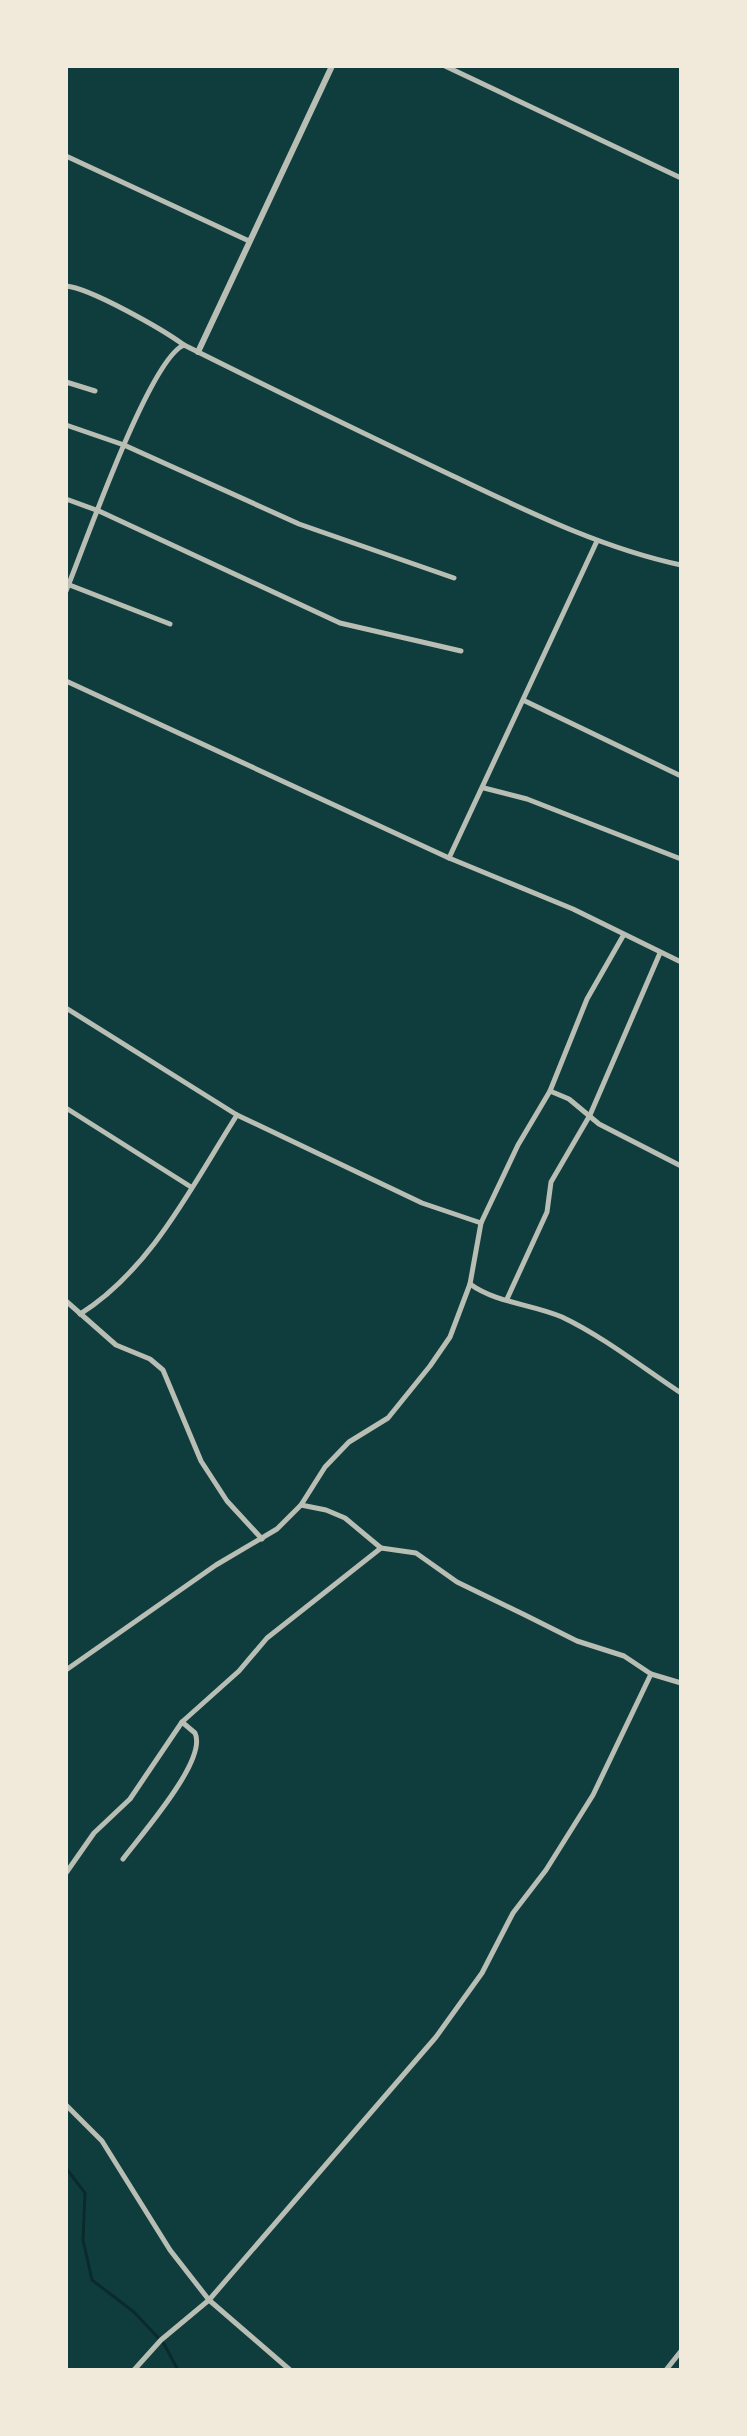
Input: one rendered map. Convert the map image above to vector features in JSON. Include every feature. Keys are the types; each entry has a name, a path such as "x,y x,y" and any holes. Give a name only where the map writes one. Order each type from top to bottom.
{"street":[{"path":"198,352 332,66"},
{"path":"445,66 681,178"},
{"path":"66,156 249,241"},
{"path":"66,286 82,288 126,314 158,327 184,345 351,430 597,541 681,565"},
{"path":"170,624 67,586 124,445 157,376 176,348 184,345"},
{"path":"66,382 95,391"},
{"path":"66,425 124,445 299,524 454,578"},
{"path":"66,499 99,511 340,623 461,651"},
{"path":"449,858 525,701 557,619 597,541"},
{"path":"66,681 449,858 573,909 681,962"},
{"path":"525,701 681,776"},
{"path":"484,788 527,799 681,859"},
{"path":"66,1670 216,1565 262,1539 301,1505 317,1477 349,1442 388,1418 406,1399 450,1337 470,1284 481,1223 518,1145 550,1091 587,999 623,936"},
{"path":"507,1299 547,1212 551,1182 590,1115 660,953"},
{"path":"66,1008 237,1115 422,1203 481,1223"},
{"path":"550,1091 569,1099 599,1124 681,1166"},
{"path":"66,1108 191,1187"},
{"path":"80,1314 108,1297 191,1187 237,1115"},
{"path":"470,1284 486,1296 507,1299 563,1318 681,1393"},
{"path":"66,1301 116,1345 150,1359 163,1370 201,1461 227,1501 262,1539"},
{"path":"301,1505 345,1518 381,1548 416,1553 457,1582 577,1641 624,1656 651,1674 681,1683"},
{"path":"66,1873 94,1833 130,1799 182,1722 239,1671 267,1638 381,1548"},
{"path":"134,2370 161,2340 209,2300 427,2047 470,1990 513,1913 546,1870 593,1795 651,1674"},
{"path":"123,1859 172,1795 198,1749 195,1733 182,1722"},
{"path":"66,2105 102,2141 170,2250 209,2300 290,2370"},
{"path":"666,2370 681,2351"}],"waterway":[{"path":"66,2168 85,2193 83,2240 92,2280 134,2312 164,2344 178,2370"}]}
